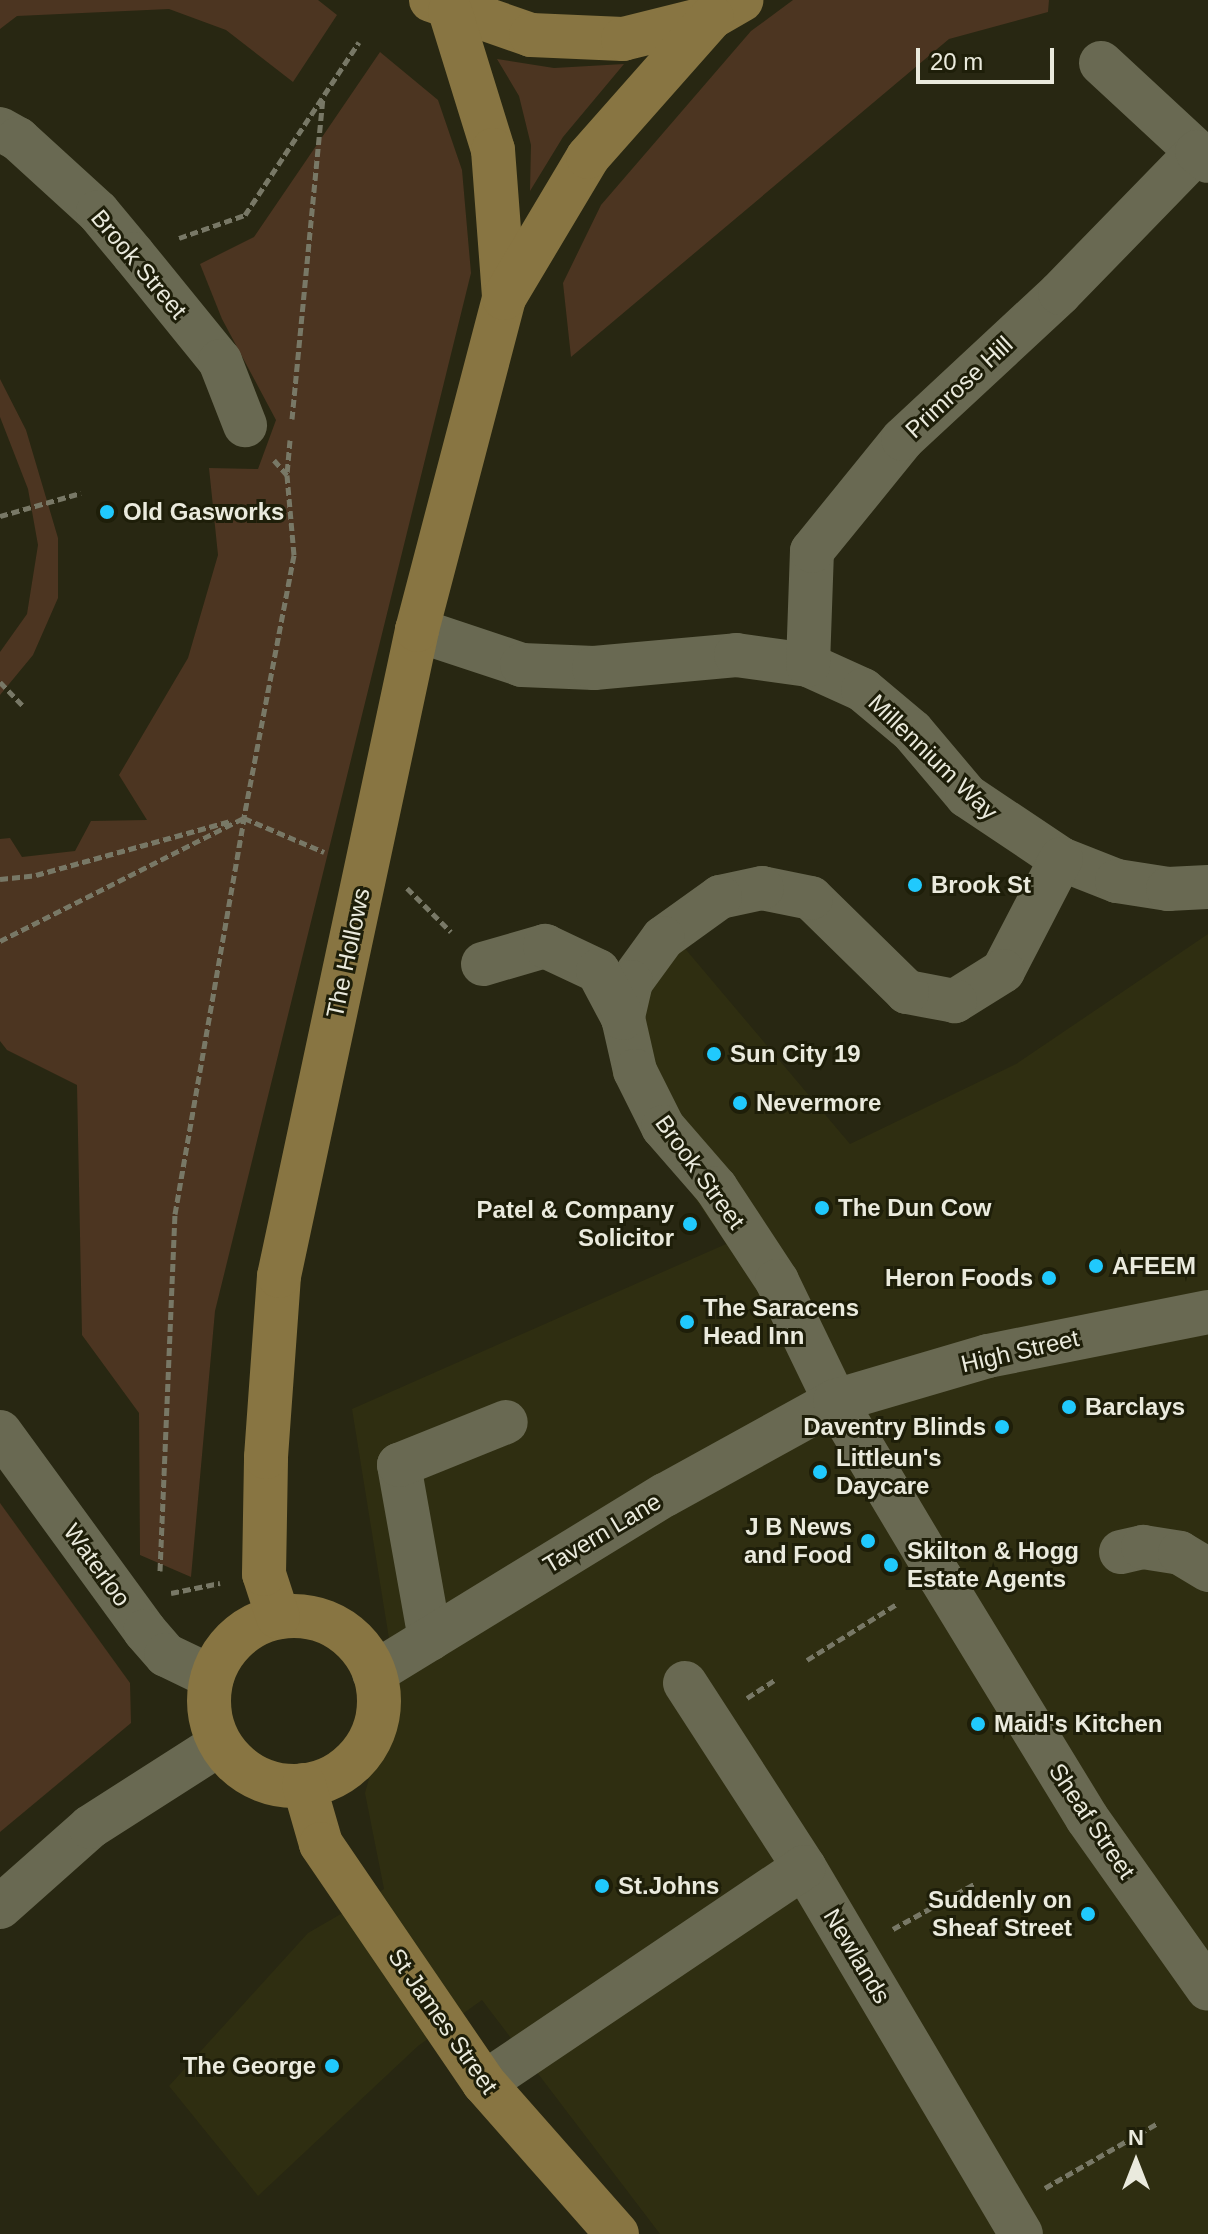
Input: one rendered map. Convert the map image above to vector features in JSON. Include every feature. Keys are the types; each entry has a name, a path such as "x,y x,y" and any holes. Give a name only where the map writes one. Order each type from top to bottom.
{"main road":[{"path":"440,5 531,35 623,39 727,8"},
{"path":"440,5 493,150 504,298"},
{"path":"504,298 588,157 727,8"},
{"name":"The Hollows","path":"278,1617 264,1574 266,1457 279,1276 417,630 504,298"},
{"path":"278,1617 312,1617 344,1632 374,1673 379,1704 369,1741 338,1773 304,1785 261,1779 220,1744 210,1715 212,1677 237,1638 278,1617"},
{"name":"St James Street","path":"304,1785 321,1844 484,2083 604,2229"}],"street":[{"name":"Primrose Hill","path":"808,665 812,551 903,439 1202,156 1101,63"},
{"name":"Brook Street","path":"0,129 18,139 98,212 133,254 220,361 245,425"},
{"name":"Millennium Way","path":"417,630 522,665 594,668 736,655 808,665 863,690 912,731 967,796 1014,832 1061,859 1117,881 1168,889 1208,887"},
{"name":"Brook Street","path":"835,1401 777,1281 716,1188 663,1127 635,1071 623,1018 631,982 663,938 720,897 762,888 811,898 907,992 955,1001 1003,971 1061,859"},
{"path":"483,964 545,946 598,971 623,1018"},
{"name":"High Street","path":"835,1401 988,1356 1208,1312"},
{"name":"Tavern Lane","path":"374,1673 665,1495 835,1401"},
{"name":"Sheaf Street","path":"835,1401 1087,1818 1208,1989"},
{"path":"430,1639 399,1465 506,1422"},
{"name":"Waterloo","path":"0,1432 145,1631 166,1655 212,1677"},
{"path":"1121,1552 1143,1547 1180,1553 1208,1570"},
{"name":"Newlands","path":"685,1683 804,1867 1014,2222"},
{"path":"0,1907 90,1827 220,1744"},
{"path":"484,2083 804,1867"}],"path":[{"path":"133,254 245,215 359,42"},
{"path":"159,1580 175,1214 244,818 294,555 287,475 323,97"},
{"path":"0,516 81,493"},
{"path":"0,682 22,705"},
{"path":"0,941 244,818"},
{"path":"0,879 36,875 244,818 328,854"},
{"path":"406,888 483,964"},
{"path":"159,1596 264,1574"},
{"path":"807,1660 897,1604"},
{"path":"854,1951 976,1883"},
{"path":"1014,2222 1158,2123"}],"shaded area":[{"path":"0,0 318,0 337,15 293,82 226,30 169,9 17,16 0,29"},
{"path":"793,0 1049,0 1048,12 949,39 571,357 563,283 601,205 751,31"},
{"path":"380,52 438,100 462,170 471,273 215,1311 191,1577 140,1555 139,1413 82,1335 77,1085 7,1050 0,1041 0,839 10,838 22,857 75,851 91,821 147,820 119,775 188,658 218,555 209,468 258,469 276,420 222,319 200,264 254,237"},
{"path":"497,59 554,68 624,64 563,137 530,191 531,145 519,96"},
{"path":"0,379 26,430 58,538 58,598 33,655 0,695 0,652 27,614 38,545 28,489 0,417"},
{"path":"1208,934 1208,2234 660,2234 482,2000 418,2046 258,2196 169,2086 308,1933 384,1889 365,1793 396,1682 352,1409 726,1244 613,1077 605,1009 677,939 850,1144 1016,1064"},
{"path":"0,1503 130,1683 131,1723 0,1832"}],"place":[{"name":"Old Gasworks","path":"107,512"},
{"name":"Brook St","path":"915,885"},
{"name":"Sun City 19","path":"714,1054"},
{"name":"Nevermore","path":"740,1103"},
{"name":"The Dun Cow","path":"822,1208"},
{"name":"Patel & Company Solicitor","path":"690,1224"},
{"name":"AFEEM","path":"1096,1266"},
{"name":"Heron Foods","path":"1049,1278"},
{"name":"The Saracens Head Inn","path":"687,1322"},
{"name":"Barclays","path":"1069,1407"},
{"name":"Daventry Blinds","path":"1002,1427"},
{"name":"Littleun's Daycare","path":"820,1472"},
{"name":"J B News and Food","path":"868,1541"},
{"name":"Skilton & Hogg Estate Agents","path":"891,1565"},
{"name":"Maid's Kitchen","path":"978,1724"},
{"name":"St.Johns","path":"602,1886"},
{"name":"Suddenly on Sheaf Street","path":"1088,1914"},
{"name":"The George","path":"332,2066"}]}
